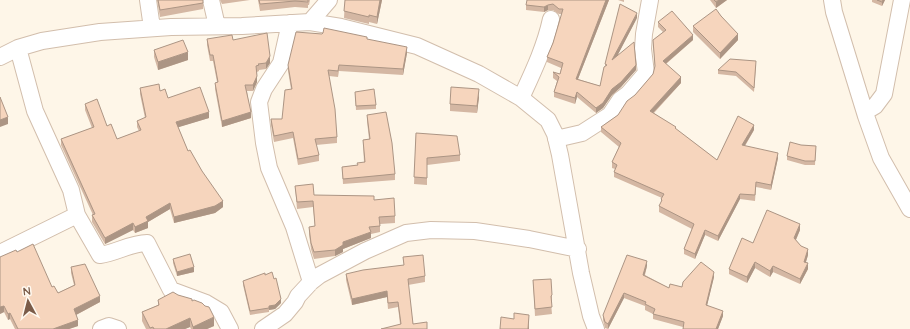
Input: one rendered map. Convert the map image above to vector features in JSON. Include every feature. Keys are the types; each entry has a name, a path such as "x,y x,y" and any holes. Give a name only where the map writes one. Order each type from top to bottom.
{"street":[{"path":"148,0 152,28"},
{"path":"212,0 217,26"},
{"path":"310,22 329,0"},
{"path":"556,139 582,133 610,115 620,100 628,94 646,73 643,42 650,0"},
{"path":"832,0 834,12 865,112 881,158 910,209"},
{"path":"865,112 875,106 884,94 902,0"},
{"path":"521,98 537,65 547,38 551,19"},
{"path":"0,57 18,48 42,41 85,34 152,28 310,22 341,27 417,46 478,74 521,98 548,120 555,134 583,280 591,316 596,329"},
{"path":"290,23 281,63 264,90 259,102 268,168 294,227 311,282"},
{"path":"18,48 35,112 71,190 77,215 100,254 109,253 141,243 147,243 171,290 206,304 221,312 230,329"},
{"path":"0,253 77,215"},
{"path":"263,329 285,314 298,296 320,275 365,251 406,233 431,230 475,231 529,239 578,249"},
{"path":"101,329 109,326 118,329"}],"building":[{"path":"158,0 203,0 203,3 160,10"},
{"path":"259,0 308,0 308,2 295,1 260,4"},
{"path":"345,0 380,0 377,17 369,15 369,17 344,11"},
{"path":"527,0 606,0 576,79 600,86 604,67 607,65 605,64 620,4 637,13 612,60 634,42 636,65 621,82 612,89 603,103 596,108 577,92 575,98 554,92 559,77 553,72 560,74 563,63 547,57 553,43 563,9 559,9 553,4 544,7 526,5"},
{"path":"716,9 738,34 720,53 693,26"},
{"path":"672,11 693,35 663,61 681,77 650,111 676,127 675,128 717,160 738,116 754,125 742,145 778,153 771,185 756,182 755,195 740,194 718,236 705,230 695,254 684,249 694,224 659,206 664,194 614,172 617,165 612,162 621,143 601,127 618,115 627,101 635,95 653,74 655,66 653,40 666,30 658,22"},
{"path":"324,28 407,47 403,69 339,65 338,71 328,70 335,109 337,137 315,139 319,155 298,159 293,132 274,136 271,119 282,119 285,90 292,89 288,65 296,32 322,34"},
{"path":"267,33 270,56 266,63 258,64 259,65 256,66 257,76 253,85 245,85 251,112 222,121 215,83 218,82 213,55 210,55 207,39 232,35 233,40"},
{"path":"183,40 188,52 158,62 154,50"},
{"path":"730,59 756,61 754,88 736,72 718,70"},
{"path":"159,84 160,91 165,89 168,98 200,87 209,112 176,122 188,151 190,150 202,171 223,201 215,206 174,217 170,203 146,217 148,221 135,227 133,223 105,238 92,215 95,214 61,139 94,127 85,104 97,99 107,126 111,124 117,139 141,130 137,121 146,117 140,88"},
{"path":"451,87 479,89 477,106 450,104"},
{"path":"374,89 376,105 356,106 355,92"},
{"path":"0,97 8,117 0,120"},
{"path":"386,112 392,143 395,174 343,179 342,167 358,165 357,163 365,162 363,140 370,139 367,115"},
{"path":"416,133 457,136 460,155 427,158 427,178 414,177"},
{"path":"790,142 801,145 816,146 815,161 805,161 787,156"},
{"path":"313,184 314,195 374,196 374,200 394,198 395,216 379,217 380,226 369,227 371,232 343,242 343,245 335,250 314,252 309,227 315,226 313,201 297,202 295,186"},
{"path":"767,210 800,224 794,238 801,246 808,249 804,262 808,263 800,279 773,266 770,271 755,262 747,277 729,269 742,238 753,243"},
{"path":"33,244 52,287 54,286 58,293 75,285 71,267 85,264 100,296 74,309 78,320 53,329 18,329 10,313 8,314 4,306 0,307 0,257 16,250 17,252"},
{"path":"190,254 194,267 177,272 173,259"},
{"path":"423,255 425,276 408,279 413,324 427,322 427,329 381,329 401,324 398,302 388,303 387,291 352,299 346,274 363,270 404,265 403,257"},
{"path":"627,255 647,261 643,275 669,288 670,284 682,287 683,282 701,262 714,272 706,305 723,311 716,329 683,329 684,322 653,314 655,309 645,304 646,302 624,293 608,324 605,322 603,315"},
{"path":"272,272 274,279 276,278 281,299 275,305 269,306 269,308 250,311 243,281"},
{"path":"551,279 552,307 535,309 533,280"},
{"path":"173,292 209,307 214,317 193,327 190,318 166,329 150,328 142,312 159,305 158,300"},
{"path":"514,313 529,315 528,329 500,329 501,317 514,319"}]}
